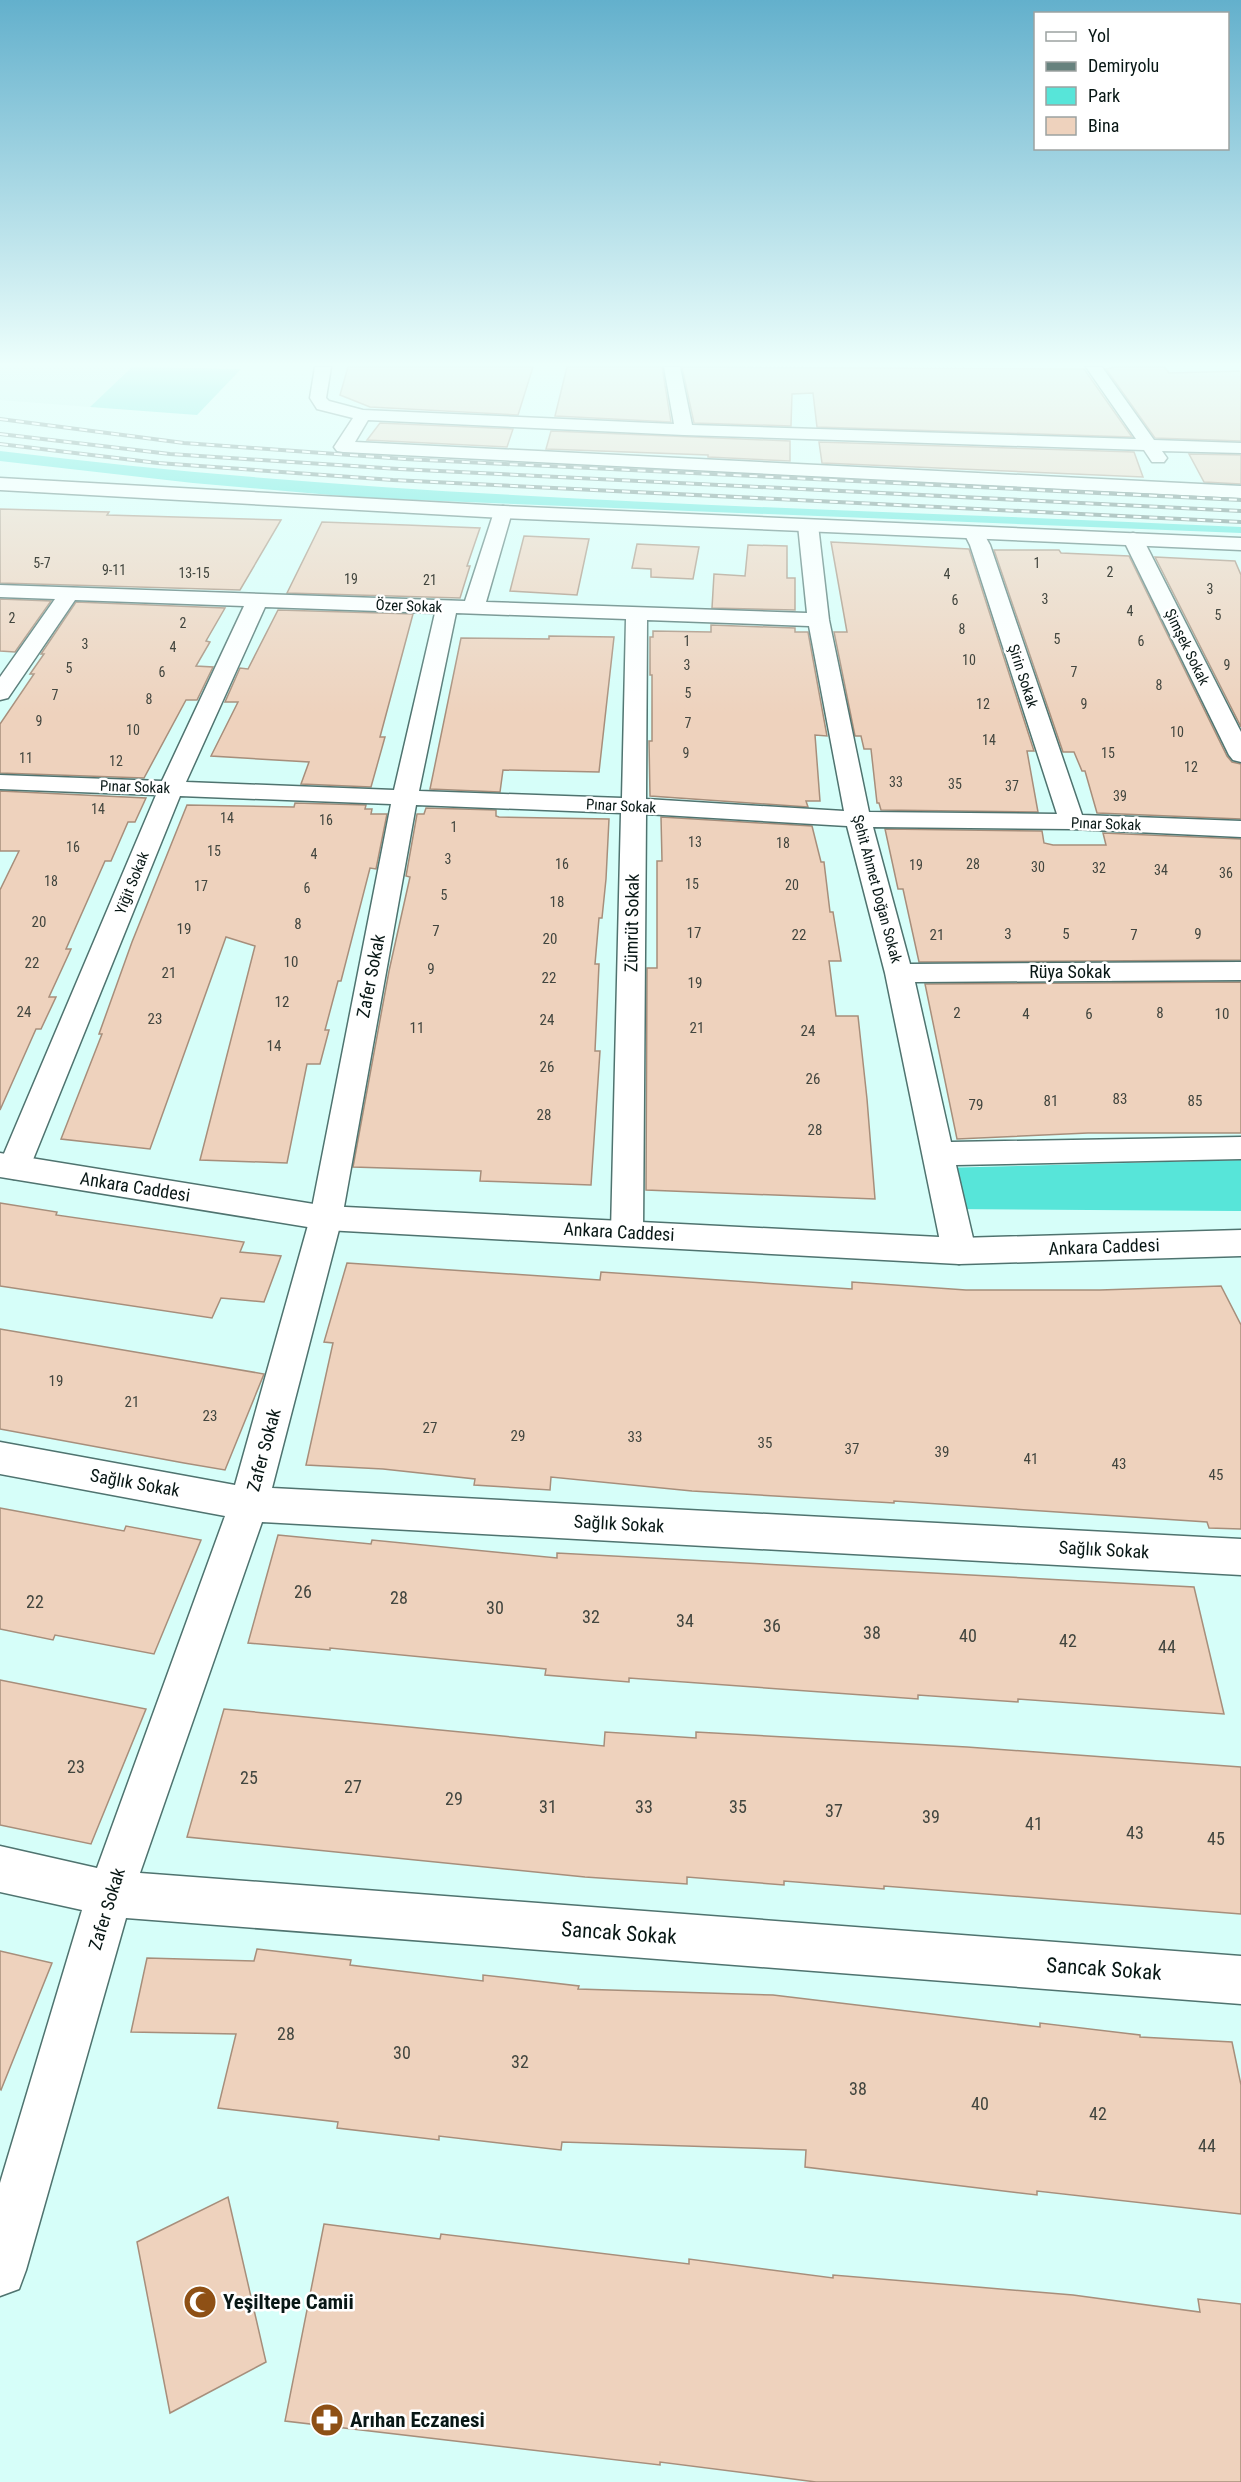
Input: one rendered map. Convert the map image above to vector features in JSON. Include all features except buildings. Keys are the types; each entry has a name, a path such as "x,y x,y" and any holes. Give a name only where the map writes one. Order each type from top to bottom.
{"street":[{"path":"141,483 224,497"},
{"path":"1070,483 1241,492"},
{"path":"1172,483 1175,488"},
{"path":"0,484 503,512 1241,543"},
{"name":"Zafer Sokak","path":"0,2270 110,1894 249,1504 326,1218 405,797 460,608 503,512"},
{"name":"Şehit Ahmet Doğan Sokak","path":"808,525 818,620 858,819 899,973 959,1251"},
{"name":"Şirin Sokak","path":"973,531 980,545 1072,822"},
{"name":"Şimşek Sokak","path":"1133,538 1241,755"},
{"name":"Özer Sokak","path":"0,591 818,620"},
{"path":"0,693 69,594"},
{"name":"Yiğit Sokak","path":"7,1166 171,788 256,601"},
{"name":"Zümrüt Sokak","path":"627,1232 637,615"},
{"name":"Pınar Sokak","path":"0,782 634,806 858,819 1072,822 1241,829"},
{"name":"Rüya Sokak","path":"899,973 1241,971"},
{"path":"937,1154 1241,1148"},
{"name":"Ankara Caddesi","path":"7,1166 326,1218 959,1251 1241,1243"},
{"name":"Sağlık Sokak","path":"0,1458 249,1504 1241,1557"},
{"name":"Sancak Sokak","path":"0,1869 110,1894 1241,1980"}],"green space":[{"path":"193,483 322,483 619,501 1241,527 1241,533 365,498"},
{"path":"1241,1160 1241,1211 948,1209 940,1168"}],"railway":[{"path":"450,483 1241,522"},
{"path":"676,483 1241,511"},
{"path":"891,483 1241,500"}],"place":[{"name":"Yeşiltepe Camii","path":"200,2302"},
{"name":"Arıhan Eczanesi","path":"327,2420"}]}
